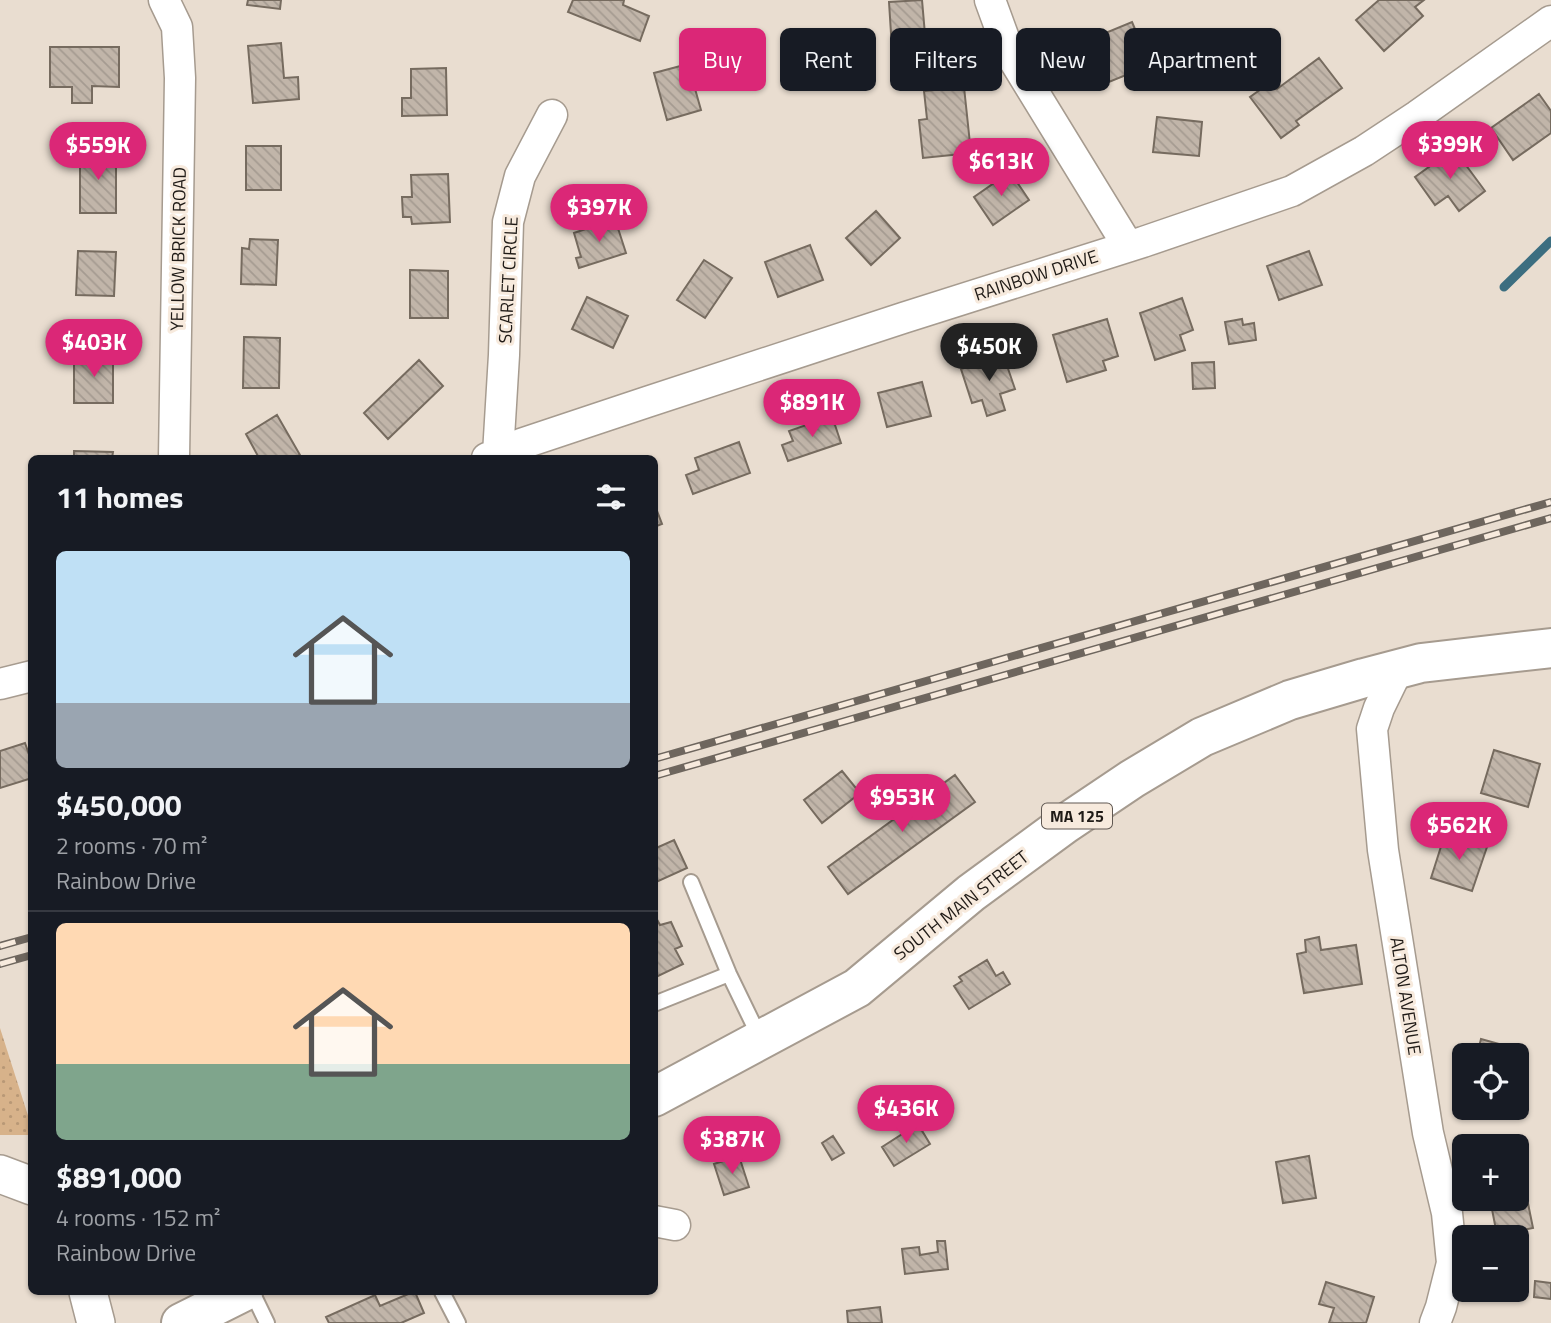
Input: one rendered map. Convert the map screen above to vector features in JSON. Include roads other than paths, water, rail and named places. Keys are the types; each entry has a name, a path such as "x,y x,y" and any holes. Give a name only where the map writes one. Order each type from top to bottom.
{"main road":[{"name":"SOUTH MAIN STREET","path":"658,1095 857,988 971,893 1054,832 1132,779 1202,737 1290,700 1421,663 1551,648"},
{"path":"181,1323 237,1295"}],"street":[{"name":"YELLOW BRICK ROAD","path":"164,0 177,27 180,78 174,455"},
{"path":"990,0 1009,52 1128,246"},
{"name":"RAINBOW DRIVE","path":"494,455 647,402 1292,191 1364,151 1551,21"},
{"name":"SCARLET CIRCLE","path":"492,455 504,355 508,222 520,176 552,116"},
{"name":"ALTON AVENUE","path":"1398,669 1372,729 1383,850 1428,1133 1447,1213 1452,1263 1441,1307 1434,1323"},
{"path":"0,684 28,677"},
{"path":"89,1295 96,1323"}],"lane":[{"path":"691,882 729,974 761,1040"},
{"path":"658,1002 729,974"},
{"path":"253,1295 267,1323"},
{"path":"444,1295 458,1323"}],"waterway":[{"path":"1504,287 1551,241"}],"railway":[{"path":"658,758 1551,502"},
{"path":"658,775 1551,518"},
{"path":"0,946 28,938"},
{"path":"0,964 28,956"}]}
